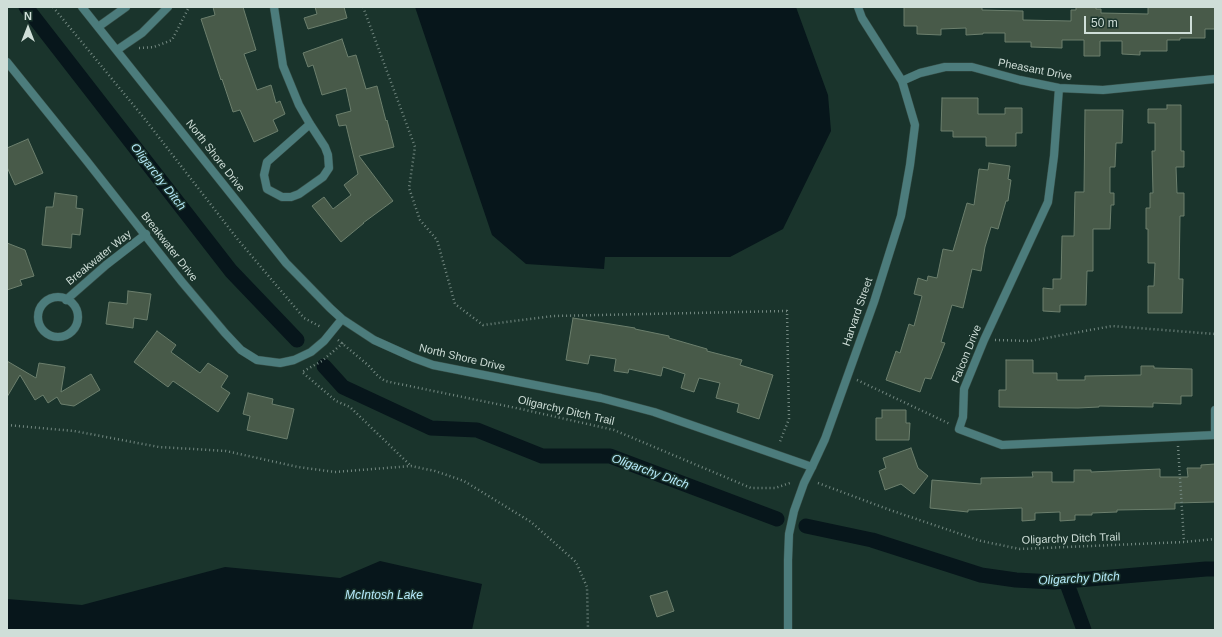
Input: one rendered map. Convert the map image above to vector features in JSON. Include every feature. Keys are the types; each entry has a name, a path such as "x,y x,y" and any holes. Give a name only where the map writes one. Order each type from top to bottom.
{"street":[{"name":"North Shore Drive","path":"82,7 286,263 342,319 374,340 433,365 601,398 654,412 812,467"},
{"path":"98,27 126,7"},
{"path":"117,50 142,33 168,7"},
{"path":"274,7 283,66 299,105 325,147 328,155 329,168 324,177 299,194 291,197 282,197 267,189 264,175 267,162 310,124"},
{"name":"Harvard Street","path":"788,630 789,534 794,511 804,483 825,439 848,376 874,302 901,216 915,125 902,81 862,18 858,7"},
{"name":"Breakwater Drive","path":"7,62 146,234 182,282 241,350 257,360 280,363 294,360 311,352 324,341 342,319"},
{"name":"Pheasant Drive","path":"902,81 920,72 946,66 972,67 1020,80 1058,88 1103,90 1215,79"},
{"path":"1215,79 1215,85"},
{"name":"Falcon Drive","path":"958,429 963,417 964,389 984,340 1048,202 1054,156 1058,88"},
{"name":"Breakwater Way","path":"66,300 106,265 146,234"},
{"name":"Breakwater Way","path":"60,298 66,300 72,303 78,315 75,328 65,336 52,336 41,329 38,323 39,310 48,300 60,298"},
{"path":"958,429 1002,445 1215,435 1215,410"}],"path":[{"name":"Oligarchy Ditch Trail","path":"53,7 144,118 239,241 304,318 317,324 343,343 385,381 614,430 751,488 775,488 790,483"},
{"path":"136,48 154,47 172,40 189,7"},
{"path":"363,7 415,147 409,188 420,220 437,240 455,304 483,325 553,316 787,311 789,419 774,454"},
{"path":"984,340 1030,341 1112,326 1215,334"},
{"path":"343,343 322,361 302,372 336,400 350,408 411,466"},
{"path":"848,376 958,429"},
{"path":"7,425 74,431 159,447 226,451 298,467 335,472 411,466 435,471 464,481 531,522 576,562 587,587 588,630"},
{"path":"1178,437 1184,542"},
{"name":"Oligarchy Ditch Trail","path":"818,483 890,510 981,541 1020,549 1184,542 1215,539"}],"water":[{"path":"415,7 796,7 828,95 831,131 783,229 730,257 605,257 604,269 526,264 492,235"},
{"name":"McIntosh Lake","path":"380,561 482,584 472,630 7,630 7,599 82,605 225,567 340,578"}],"building":[{"path":"213,7 243,7 256,50 244,54 257,90 271,85 276,103 280,101 285,114 273,120 278,131 254,142 240,110 233,112 201,19 215,15"},
{"path":"315,7 344,7 347,18 308,29 304,18 317,14"},
{"path":"904,7 982,7 982,10 1023,11 1023,20 1071,21 1071,10 1076,10 1076,7 1096,7 1096,9 1101,9 1101,13 1148,14 1148,7 1215,7 1215,29 1205,29 1205,38 1180,38 1180,40 1167,40 1167,51 1140,51 1140,55 1122,54 1122,41 1100,41 1100,56 1084,56 1084,40 1062,40 1062,48 1031,47 1031,42 1005,42 1005,33 966,35 966,28 941,29 941,35 917,34 917,26 904,26"},
{"path":"342,39 348,57 356,55 366,89 377,86 394,147 359,156 393,201 363,223 341,242 312,206 324,197 333,209 351,195 344,185 358,174 346,125 339,126 336,115 351,111 346,88 322,95 313,65 308,67 303,53"},
{"path":"942,98 978,98 978,114 1005,114 1005,108 1022,108 1022,133 1016,133 1016,146 986,146 986,137 953,137 953,131 941,131"},
{"path":"1167,105 1181,105 1181,151 1184,151 1184,167 1176,167 1177,193 1184,193 1184,216 1180,216 1179,279 1183,279 1182,313 1148,313 1148,286 1154,286 1155,263 1148,263 1148,229 1146,229 1146,208 1150,208 1150,193 1153,193 1152,151 1155,151 1155,123 1148,123 1148,109 1167,109"},
{"path":"1085,110 1123,110 1122,143 1116,143 1115,167 1110,167 1110,193 1114,193 1114,205 1111,205 1110,229 1093,229 1093,271 1087,271 1086,305 1060,305 1060,312 1043,311 1043,288 1053,289 1053,279 1061,279 1062,236 1074,236 1075,192 1084,192"},
{"path":"28,139 43,173 15,185 7,167 7,148"},
{"path":"989,163 1010,166 1008,179 1011,180 1008,201 1006,201 998,229 991,227 985,247 981,271 972,269 963,308 952,305 941,342 945,343 931,379 925,378 920,392 886,380 896,351 900,353 909,324 914,326 922,296 914,294 918,278 927,281 928,276 937,278 943,249 953,251 967,203 974,205 979,169 988,170"},
{"path":"55,193 77,196 76,208 83,209 80,235 72,234 71,248 42,245 46,207 53,207"},
{"path":"7,243 25,250 34,276 20,280 22,285 7,290"},
{"path":"128,291 151,294 147,320 134,318 133,328 106,324 109,302 127,304"},
{"path":"573,318 635,328 669,336 669,338 707,349 707,351 742,360 740,365 773,375 759,419 737,412 739,404 716,398 720,383 699,378 694,392 681,388 685,374 663,367 661,376 629,369 628,373 614,371 616,359 590,355 588,364 566,360"},
{"path":"157,331 176,345 171,352 200,373 208,363 228,376 221,387 230,393 218,412 173,381 168,387 134,362"},
{"path":"1006,360 1033,360 1033,373 1057,373 1057,380 1085,380 1085,376 1141,375 1141,366 1154,366 1154,368 1192,369 1192,396 1181,396 1181,404 1153,403 1153,407 999,407 999,390 1006,390"},
{"path":"7,361 36,378 39,363 65,367 61,392 91,374 100,390 74,406 61,404 57,397 48,403 43,395 35,400 20,375 7,397"},
{"path":"248,393 273,399 272,404 294,409 287,439 247,430 250,416 243,414"},
{"path":"882,410 906,410 906,423 910,423 909,440 876,440 876,418 882,418"},
{"path":"911,448 918,468 928,476 914,494 901,484 885,490 879,471 886,468 883,458"},
{"path":"1215,464 1215,502 1175,503 1175,509 1117,510 1117,512 1092,513 1092,515 1075,515 1075,520 1060,521 1060,512 1035,513 1035,520 1022,521 1022,508 968,510 968,512 930,508 932,480 981,484 981,478 1033,477 1032,472 1052,472 1052,482 1074,482 1074,470 1091,470 1091,472 1160,469 1160,477 1188,477 1187,468 1201,468 1201,465"},
{"path":"667,591 674,611 657,617 650,596"}],"waterway":[{"name":"Oligarchy Ditch","path":"26,7 231,271 297,340"},
{"name":"Oligarchy Ditch","path":"324,366 343,387 431,428 477,430 542,456 610,456 777,519"},
{"name":"Oligarchy Ditch","path":"806,526 872,540 981,575 1016,580 1054,582 1215,569"},
{"path":"1066,581 1084,630"}]}
